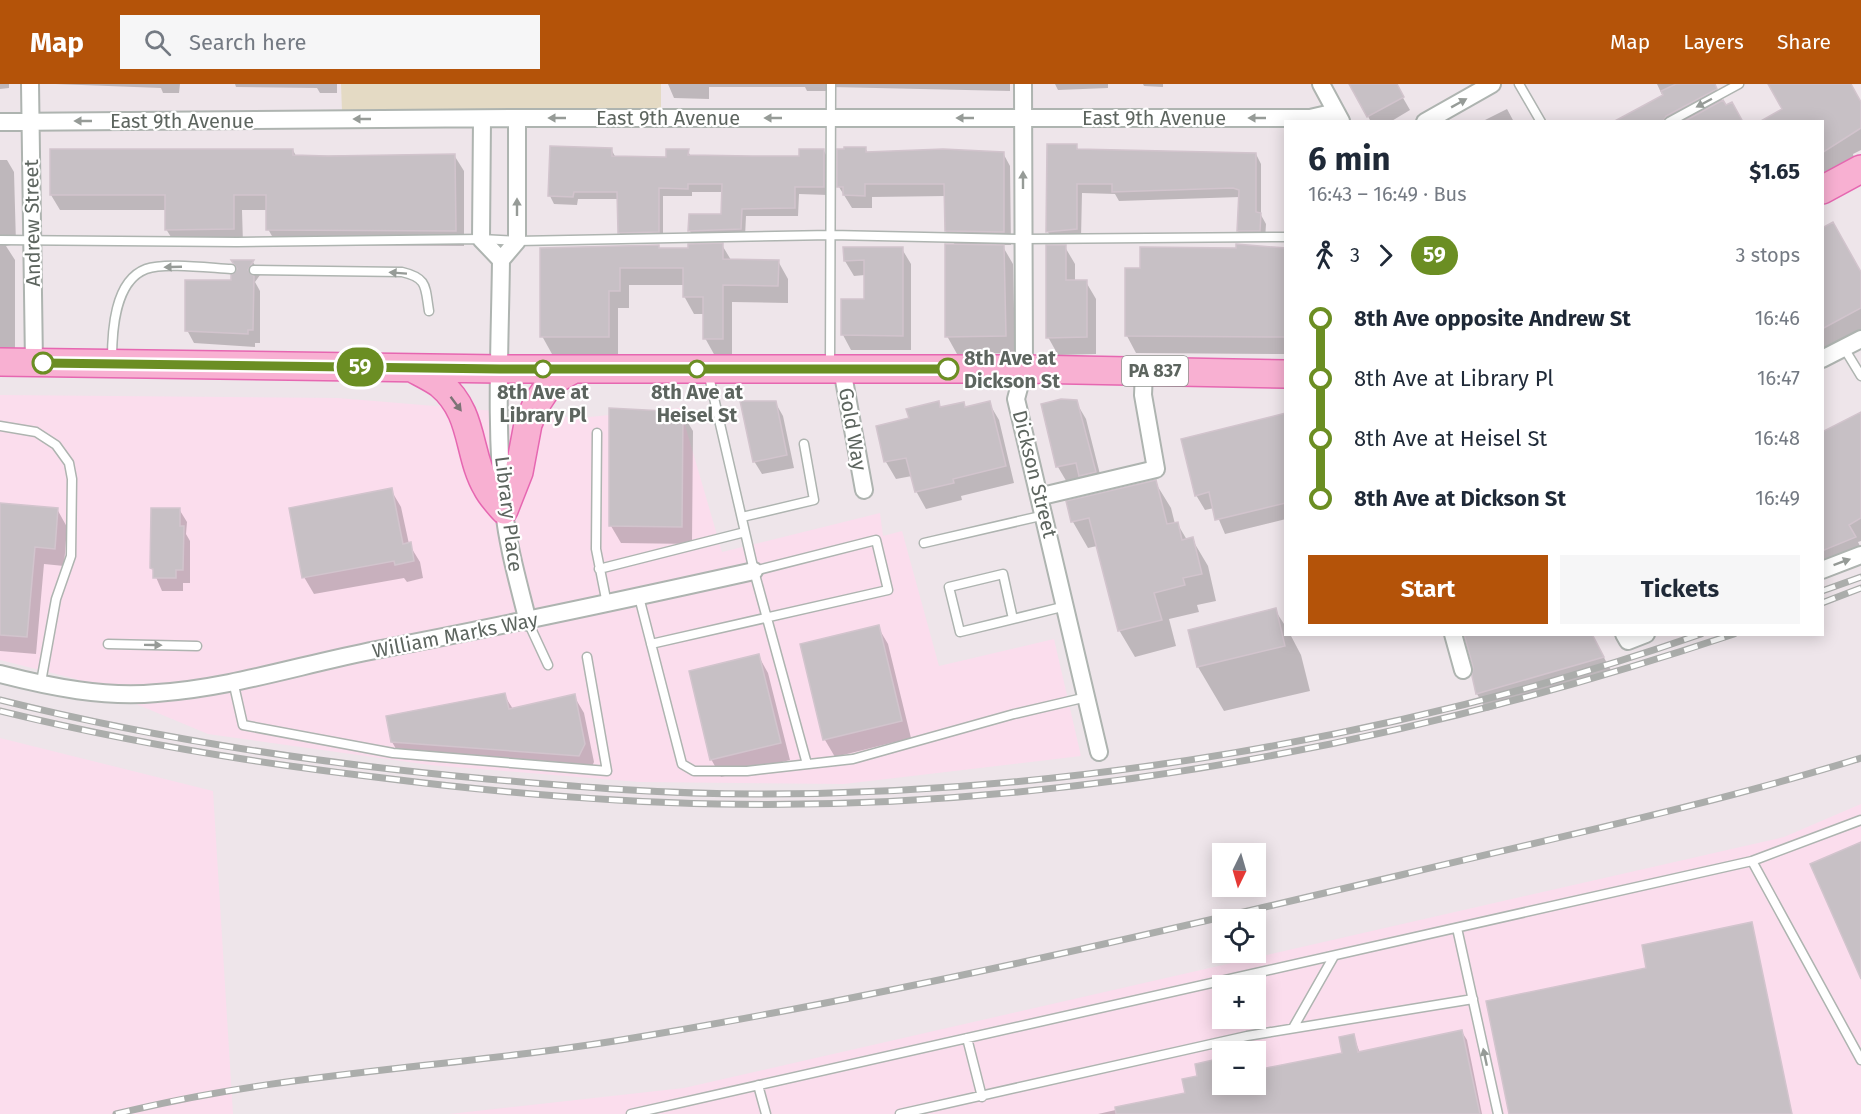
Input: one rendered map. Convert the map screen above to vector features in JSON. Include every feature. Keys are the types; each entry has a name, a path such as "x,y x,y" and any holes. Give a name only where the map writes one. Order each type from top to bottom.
{"main road":[{"path":"1824,189 1861,169"},
{"name":"PA 837","path":"0,363 500,369 1024,369 1284,374"},
{"path":"412,368 440,385 460,409 471,432 487,489 504,510 519,471 528,424 537,403 551,382 574,369"}],"street":[{"name":"Andrew Street","path":"30,84 34,363"},
{"name":"Dickson Street","path":"1023,84 1024,369 1017,399 1042,496 1100,752"},
{"path":"1321,84 1338,117"},
{"path":"1429,120 1492,84"},
{"name":"East 9th Avenue","path":"0,122 517,118 1338,117"},
{"path":"482,119 481,239 501,260 517,241 517,118"},
{"name":"Library Place","path":"501,260 500,447 504,510 510,554 528,622"},
{"path":"1824,358 1861,339"},
{"name":"Gold Way","path":"836,369 864,490"},
{"path":"1042,496 1156,469 1143,395 1144,371"},
{"path":"1824,569 1861,555"},
{"name":"William Marks Way","path":"0,674 98,692 156,694 233,681 528,622 754,571"},
{"path":"1454,636 1463,670"}],"lane":[{"path":"831,84 831,235 836,369"},
{"path":"1519,84 1540,120"},
{"path":"1673,120 1739,84"},
{"path":"0,240 237,242 481,239 517,241 831,235 1023,239 1284,237"},
{"path":"112,364 112,331 117,306 133,277 148,268 231,269"},
{"path":"254,270 402,272 417,276 425,284 429,311"},
{"path":"1844,348 1861,376"},
{"path":"707,369 754,571 807,764"},
{"path":"0,426 36,432 56,445 69,463 72,479 71,556 56,599 41,682"},
{"path":"597,434 596,549 607,604"},
{"path":"742,517 814,500 804,444"},
{"path":"924,543 1046,515"},
{"path":"599,569 745,532"},
{"path":"651,644 888,590 876,540 754,571"},
{"path":"1014,619 1002,574 949,587 960,632 1014,619 1066,606"},
{"path":"639,597 682,765 694,771 747,771 853,759 1014,714 1087,697"},
{"path":"528,622 548,665"},
{"path":"108,644 197,646"},
{"path":"233,681 243,725 393,753 607,771 587,657"},
{"path":"631,1114 1752,861 1861,820"},
{"path":"1752,861 1861,1060"},
{"path":"1457,928 1497,1114"},
{"path":"1293,1028 1334,956"},
{"path":"900,1114 1247,1036 1473,999"},
{"path":"967,1038 982,1097"},
{"path":"758,1086 766,1114"}],"shaded area":[{"path":"341,84 661,84 661,110 342,111"},
{"path":"0,395 338,398 579,418 680,408 722,552 880,513 883,536 902,531 939,666 1054,639 1081,756 844,784 639,782 430,765 208,734 76,679 0,660"},
{"path":"0,738 213,791 233,1114 0,1114"},
{"path":"1861,804 1861,1114 449,1114 684,1088 1232,963 1266,963 1266,955 1784,837"}],"building":[{"path":"1349,84 1397,84 1404,97 1367,117"},
{"path":"1676,84 1715,84 1717,89 1666,116 1664,120 1617,120 1663,95 1661,91"},
{"path":"1768,84 1851,84 1861,102 1861,128 1824,152 1824,120 1763,120 1782,109"},
{"path":"1723,100 1726,105 1732,102 1742,120 1687,120"},
{"path":"1047,144 1077,144 1077,149 1256,153 1256,212 1261,213 1260,231 1237,231 1239,190 1233,188 1112,192 1112,184 1077,184 1077,229 1046,232"},
{"path":"550,146 612,148 612,156 666,157 666,149 689,149 688,155 799,156 799,149 824,149 824,187 795,187 795,208 742,209 741,229 688,231 689,214 721,214 722,184 688,184 688,189 659,188 659,232 618,233 617,192 574,192 573,197 548,196"},
{"path":"844,147 866,147 866,152 943,149 1004,152 1004,232 945,231 944,184 865,184 865,196 843,195 843,187 837,187 837,149 844,149"},
{"path":"50,149 293,149 293,155 328,156 455,154 456,231 266,230 266,195 234,195 234,229 165,230 165,195 50,195"},
{"path":"1833,222 1861,272 1861,308 1824,328 1824,227"},
{"path":"723,243 723,259 779,260 778,286 723,285 723,339 703,339 703,297 683,297 683,268 620,268 620,291 609,291 609,337 540,337 540,248 659,245 659,248 688,248 688,244"},
{"path":"945,244 1004,245 1006,336 945,337"},
{"path":"1236,244 1284,248 1284,337 1125,336 1125,268 1140,268 1140,247 1236,248"},
{"path":"1046,245 1066,245 1066,280 1087,280 1087,337 1046,338"},
{"path":"843,247 903,247 903,336 841,335 841,299 864,299 864,260 844,261"},
{"path":"231,260 254,260 248,270 254,276 253,330 248,330 248,334 185,331 185,280 231,280 231,275 237,269"},
{"path":"1061,399 1077,400 1096,472 1079,476 1076,463 1056,467 1041,404"},
{"path":"740,401 776,401 787,455 753,462"},
{"path":"939,401 940,407 964,402 965,407 990,401 1006,466 953,479 954,483 915,492 906,458 884,462 876,426 909,418 906,409"},
{"path":"609,408 683,412 682,527 609,526"},
{"path":"1861,412 1861,518 1849,525 1856,537 1824,550 1824,431"},
{"path":"1284,413 1284,503 1215,520 1209,492 1195,496 1181,439"},
{"path":"1156,480 1167,524 1178,522 1182,540 1193,537 1202,574 1183,578 1185,585 1154,593 1162,620 1118,631 1089,518 1071,522 1066,501"},
{"path":"392,488 403,544 411,542 414,561 395,565 394,561 302,578 289,508"},
{"path":"0,503 58,508 55,549 35,547 27,637 0,635"},
{"path":"151,508 180,508 180,526 184,526 183,570 176,570 176,578 153,578 153,569 150,568"},
{"path":"1276,608 1285,646 1197,667 1188,630"},
{"path":"879,625 902,721 823,740 800,644"},
{"path":"1465,636 1593,636 1604,657 1476,694 1472,676 1473,667"},
{"path":"759,654 781,743 710,760 689,671"},
{"path":"505,693 509,709 575,694 585,744 579,756 391,742 386,716"},
{"path":"1861,842 1861,979 1810,864"},
{"path":"1752,922 1792,1114 1509,1114 1486,1001 1646,968 1642,945"},
{"path":"1462,1030 1480,1114 1116,1114 1115,1107 1185,1093 1182,1079 1197,1076 1195,1064 1212,1060 1212,1095 1266,1095 1266,1068 1342,1053 1339,1037 1354,1034 1358,1052"}],"railway":[{"path":"1824,590 1861,577"},
{"path":"1824,602 1861,588"},
{"path":"0,700 181,739 303,758 426,773 689,793 873,792 993,784 1114,771 1235,753 1355,730 1474,702 1589,670 1695,636"},
{"path":"0,711 95,732 238,758 466,788 550,796 676,803 847,803 976,796 1105,782 1233,762 1360,738 1486,708 1611,673 1728,636"},
{"path":"116,1114 246,1088 508,1056 639,1037 926,983 1211,920 1632,820 1747,791 1861,758"}],"bus line":[{"name":"59","path":"43,363 500,369 948,369"}],"place":[{"name":"8th Ave at Library Pl","path":"543,369"},
{"name":"8th Ave at Heisel St","path":"697,369"},
{"name":"8th Ave at Dickson St","path":"948,369"}]}
